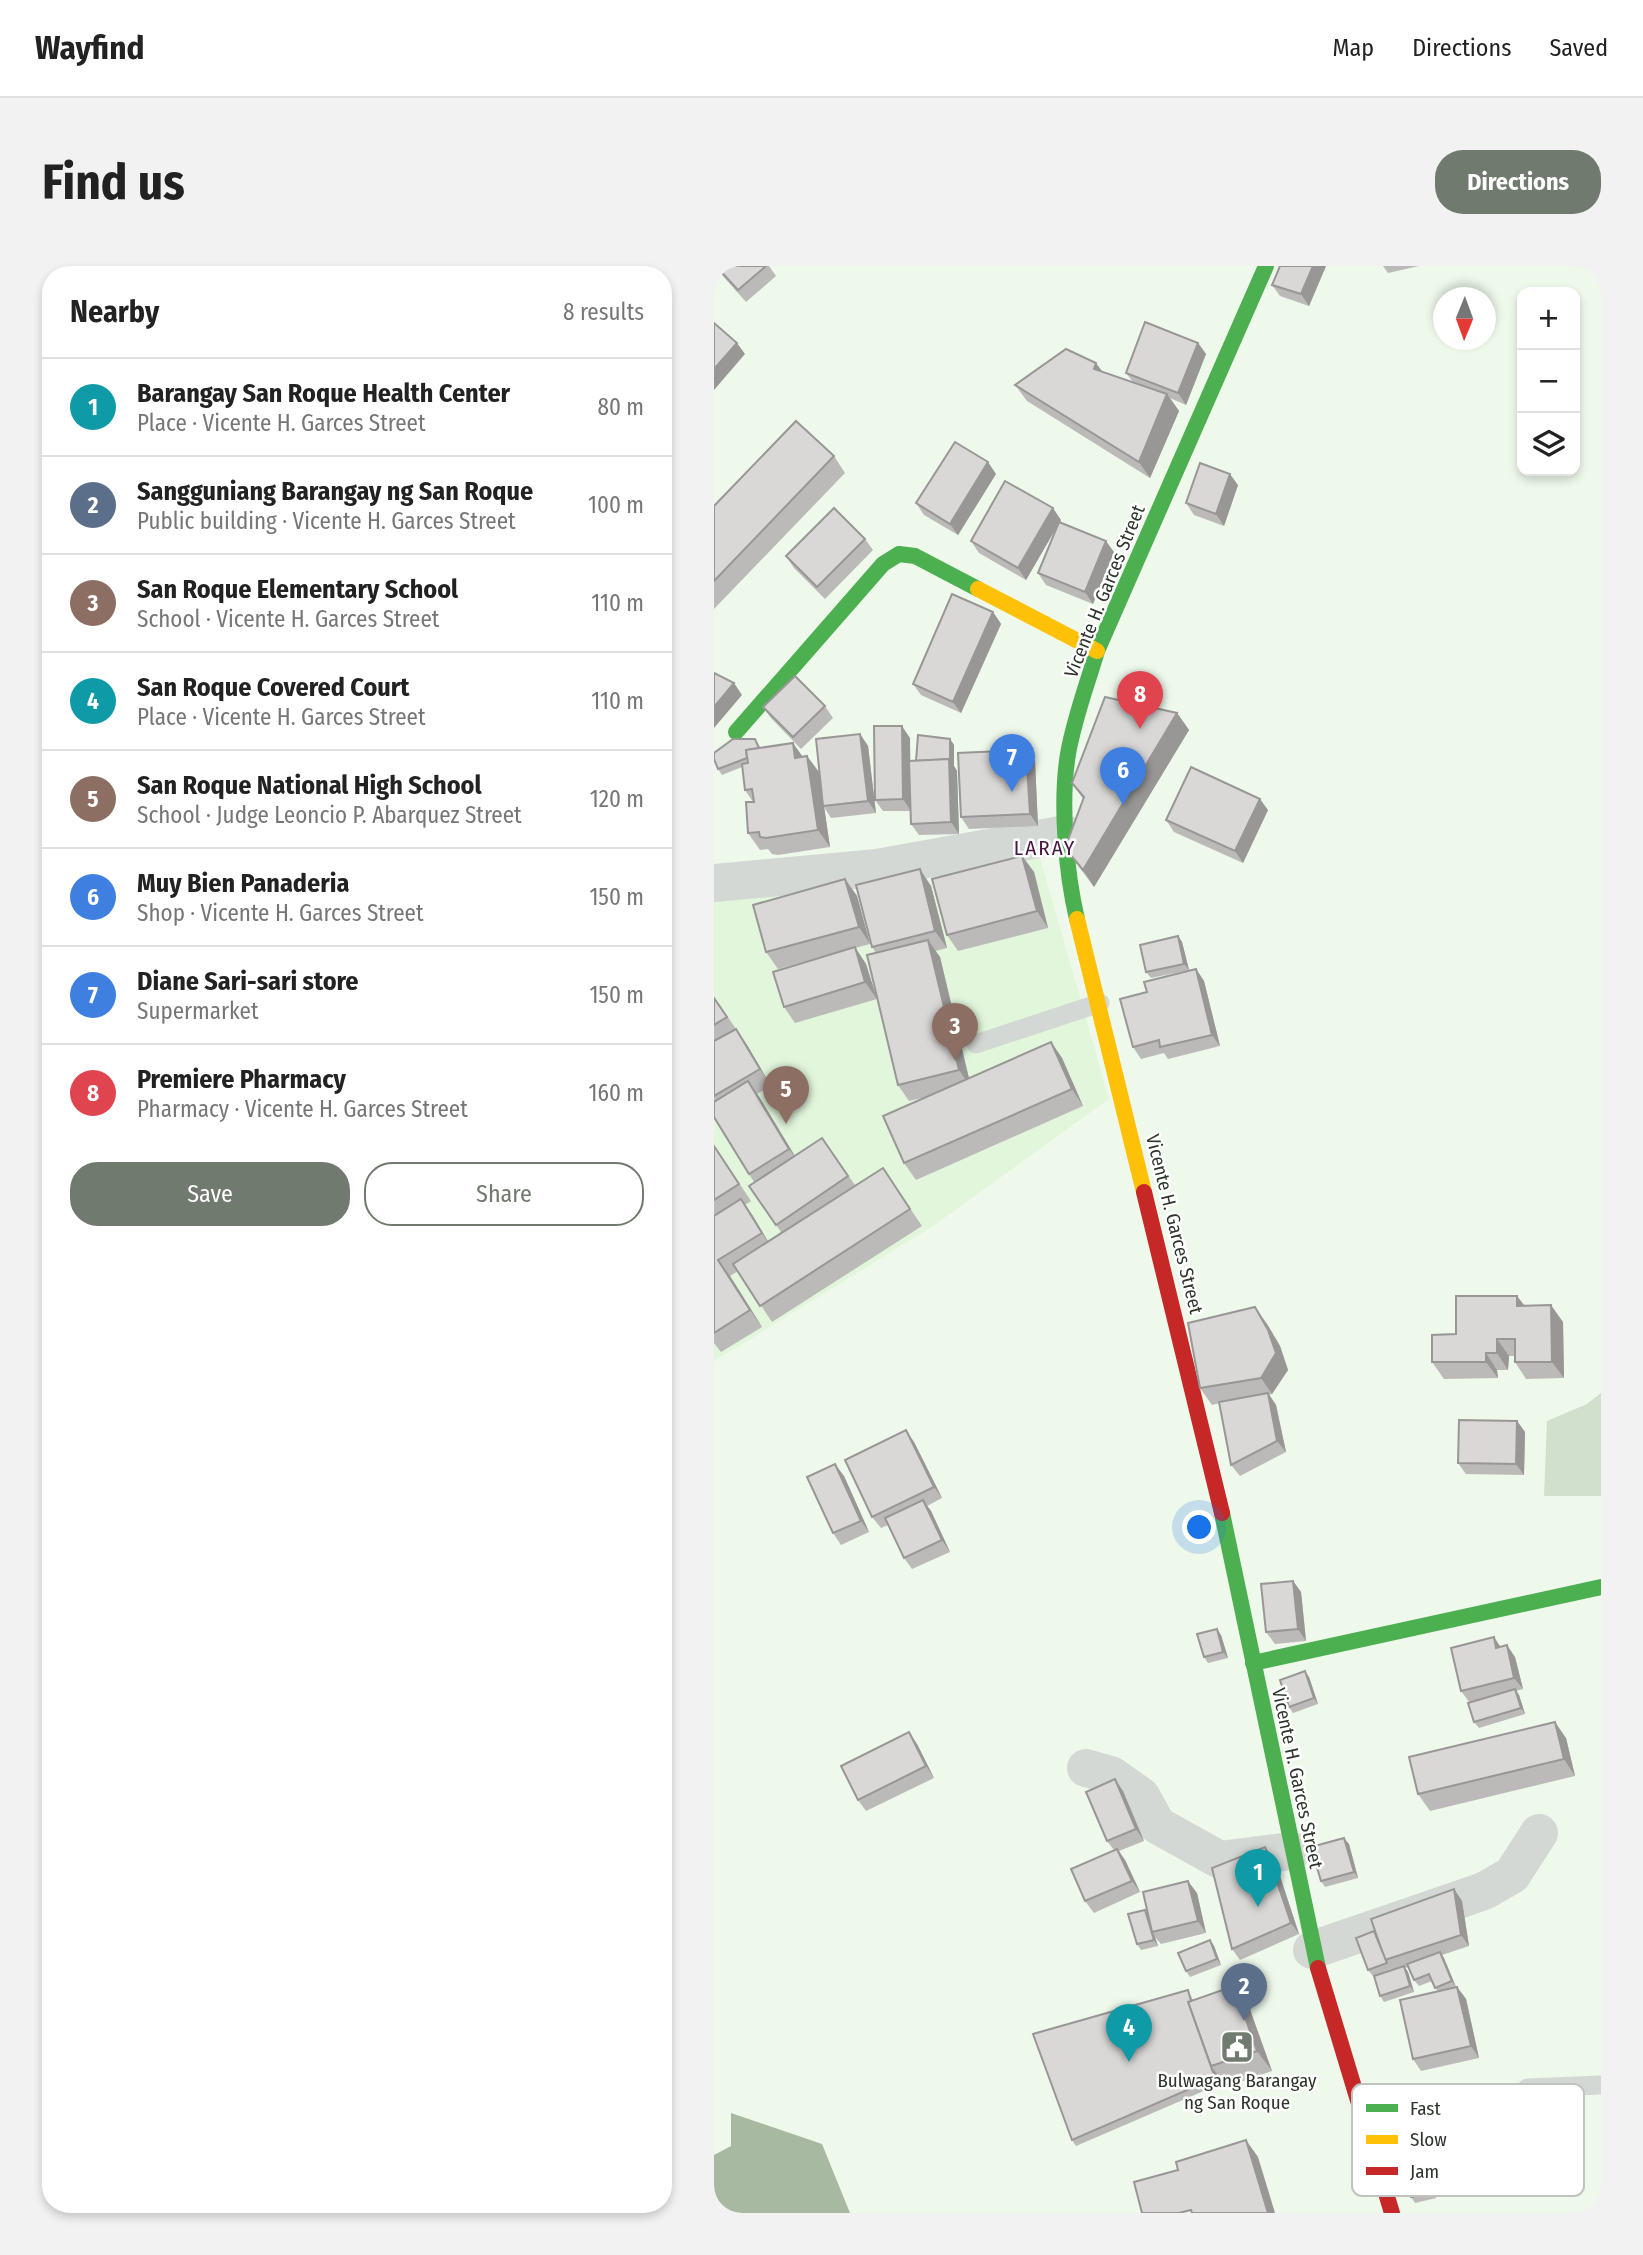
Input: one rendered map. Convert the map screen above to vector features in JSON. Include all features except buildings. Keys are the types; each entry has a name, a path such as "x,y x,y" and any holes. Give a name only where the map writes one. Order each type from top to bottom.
{"street":[{"name":"Vicente H. Garces Street","path":"1266,266 1097,651 1068,755 1066,834 1072,900 1100,1003 1220,1503 1312,1950 1353,2084"},
{"path":"736,732 883,564 899,554 915,556 1097,651"},
{"path":"714,883 877,868 1066,834"},
{"path":"1253,1663 1601,1587"},
{"path":"1086,1768 1111,1775 1141,1796 1157,1825 1220,1860 1292,1851"},
{"path":"1312,1950 1484,1891 1512,1875 1539,1833"},
{"name":"Vicente H. Garces Street","path":"1387,2196 1392,2213"}],"lane":[{"path":"976,1044 1100,1003"}],"shaded area":[{"path":"1040,858 1109,1099 933,1226 714,1361 714,896 867,893"},
{"path":"1601,1393 1601,1496 1544,1496 1547,1421 1587,1404"},
{"path":"731,2113 822,2144 850,2213 714,2213 714,2155 731,2146"}],"traffic: fast":[{"path":"1077,919 1067,859 1064,815 1068,754 1077,715 1097,651 1266,266"},
{"path":"736,732 883,564 899,554 915,556 978,589"},
{"path":"1222,1513 1318,1968"},
{"path":"1253,1663 1601,1587"}],"traffic: slow":[{"path":"978,589 1097,651"},
{"path":"1077,919 1144,1192"}],"traffic: jam":[{"path":"1144,1192 1222,1513"},
{"path":"1318,1968 1353,2084"},
{"path":"1387,2196 1392,2213"}],"place":[{"name":"Premiere Pharmacy","path":"1140,729"},
{"name":"Diane Sari-sari store","path":"1012,792"},
{"name":"Muy Bien Panaderia","path":"1123,805"},
{"name":"San Roque Elementary School","path":"955,1061"},
{"name":"San Roque National High School","path":"786,1124"},
{"name":"Barangay San Roque Health Center","path":"1258,1907"},
{"name":"Sangguniang Barangay ng San Roque","path":"1244,2021"},
{"name":"Bulwagang Barangay ng San Roque","path":"1237,2047"},
{"name":"San Roque Covered Court","path":"1129,2062"}],"district":[{"name":"LARAY","path":"1045,848"}]}
